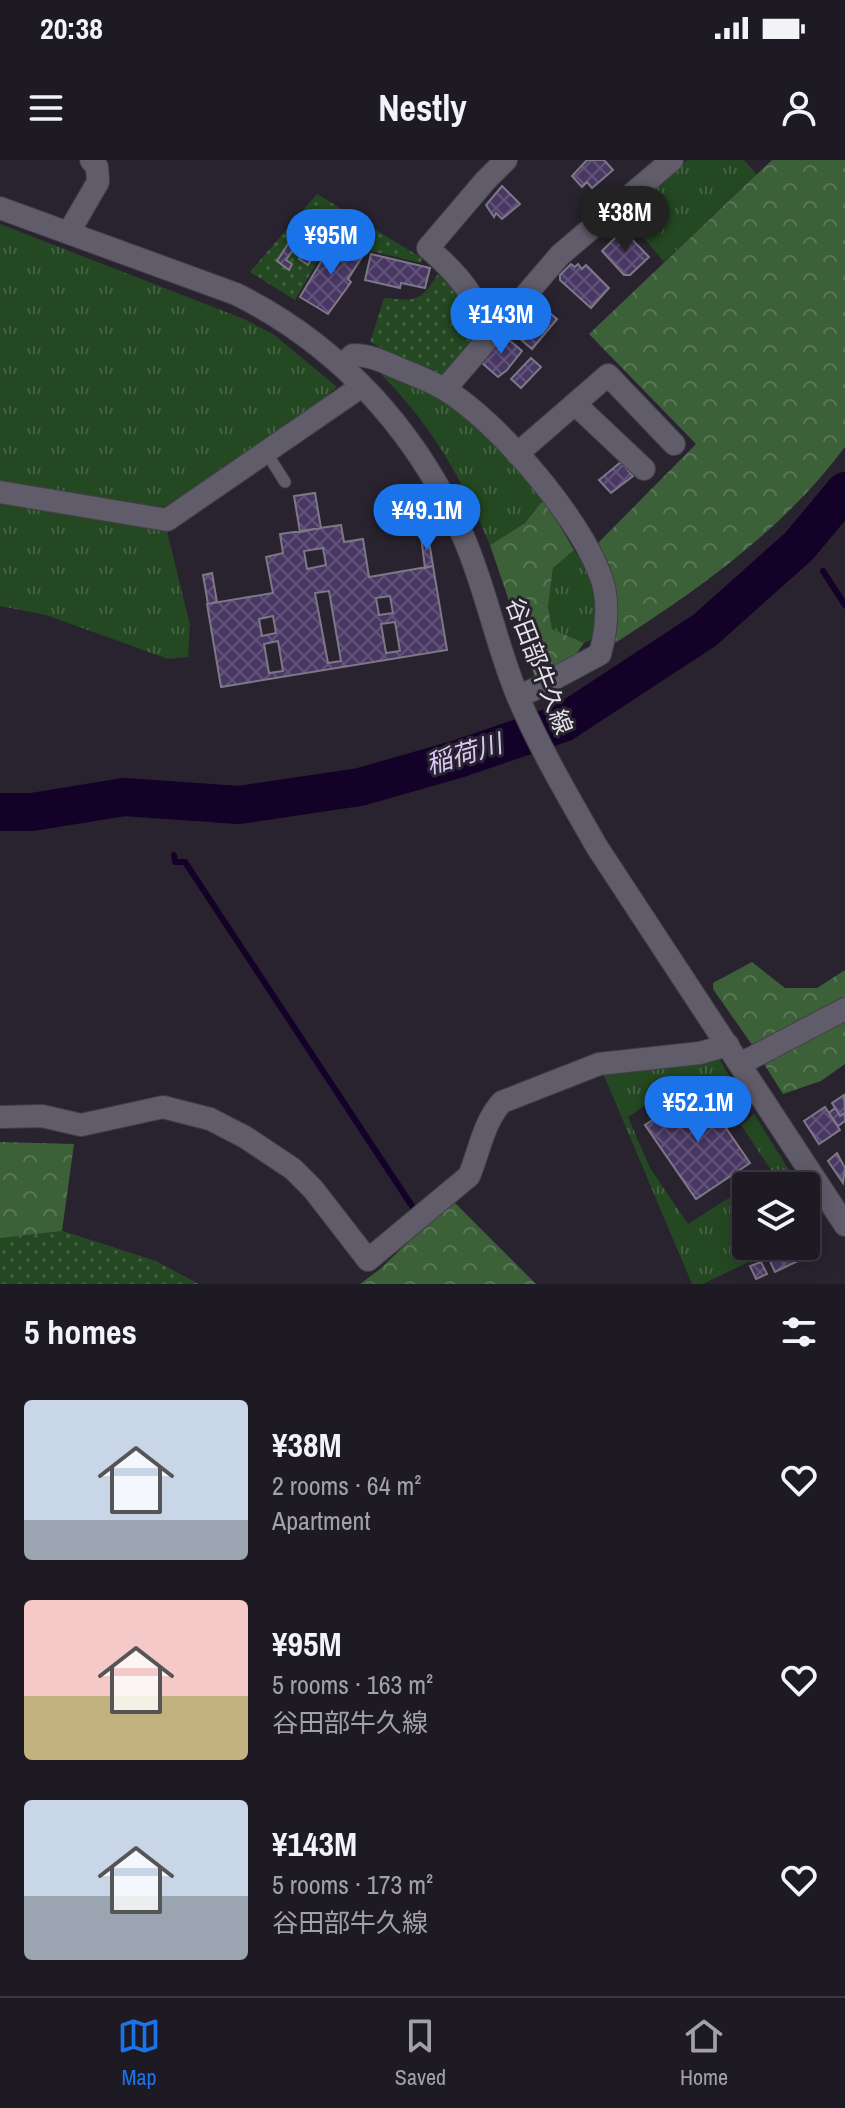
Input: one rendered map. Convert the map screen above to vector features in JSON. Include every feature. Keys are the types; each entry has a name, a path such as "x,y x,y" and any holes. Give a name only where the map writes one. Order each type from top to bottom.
{"street":[{"path":"69,232 98,182 97,167 91,160"},
{"path":"486,340 479,307 458,278 428,248 506,160"},
{"path":"445,389 560,255 672,160"},
{"name":"谷田部牛久線","path":"0,208 236,294 272,312 342,365 399,425 431,473 464,538 520,701 549,761 597,847 845,1225"},
{"path":"342,365 353,355 368,355 445,389 517,454 549,489 576,528 603,585 607,604 606,633 600,654 533,690 520,701"},
{"path":"517,454 608,375 674,444"},
{"path":"0,492 167,520 362,386"},
{"path":"575,404 644,469"},
{"path":"0,1117 42,1116 81,1125 163,1107 210,1119 245,1137 293,1169 313,1189 368,1260 469,1176 491,1114 502,1102 599,1064 700,1053 734,1055 845,1009"}],"lane":[{"path":"266,452 285,482"}],"green space":[{"path":"687,160 744,160 757,175 664,262 625,215"},
{"path":"772,160 845,160 845,447 821,477 767,532 676,603 612,645 594,547 696,444 589,334"},
{"path":"317,194 422,258 421,263 371,251 365,254 332,236 295,300 250,272"},
{"path":"0,224 244,319 273,334 337,387 291,425 158,511 0,484"},
{"path":"439,272 476,312 476,337 443,380 370,342 384,298 418,297"},
{"path":"374,367 398,375 471,416 544,499 525,523 490,545 441,450 412,408"},
{"path":"544,499 574,550 553,568 548,607 552,629 584,643 574,657 535,677 490,545 525,523"},
{"path":"0,501 167,531 190,625 188,657 168,659 46,615 0,606"},
{"path":"574,550 589,572 598,601 596,638 584,643 552,629 548,607 553,568"},
{"path":"752,962 785,988 817,988 845,970 845,1001 755,1049 713,989 713,983"},
{"path":"845,1014 845,1064 821,1081 783,1094 761,1059"},
{"path":"720,1060 734,1084 721,1095 709,1079 689,1076 628,1117 650,1168 688,1224 732,1196 732,1260 752,1260 703,1284 692,1284 603,1073"},
{"path":"754,1114 790,1172 768,1172 771,1170 741,1125"},
{"path":"0,1142 74,1144 62,1231 155,1261 198,1284 0,1284"},
{"path":"452,1200 536,1284 360,1284 380,1269"},
{"path":"62,1231 155,1261 198,1284 0,1284 0,1238"}],"building":[{"path":"587,160 604,160 613,170 592,188 587,182 582,187 572,176"},
{"path":"502,186 520,204 502,219 496,213 494,217 486,205"},
{"path":"623,230 649,257 630,275 624,275 602,251"},
{"path":"295,233 302,237 286,260 292,264 289,270 277,261"},
{"path":"334,240 362,257 348,279 351,282 328,314 300,297"},
{"path":"308,244 317,249 308,265 299,259"},
{"path":"371,254 430,268 425,288 401,283 400,288 365,280"},
{"path":"571,264 575,267 578,264 582,269 586,265 609,288 591,308 560,280 560,275"},
{"path":"538,303 557,319 532,349 512,332 523,316"},
{"path":"501,333 522,351 498,377 481,362"},
{"path":"531,358 541,367 521,388 511,379"},
{"path":"621,462 633,476 611,493 599,480"},
{"path":"315,493 321,528 300,532 294,496"},
{"path":"341,525 344,542 363,539 369,577 433,566 447,650 221,687 207,604 273,593 266,557 283,553 280,534","holes":["323,548 326,565 307,569 304,551","329,591 341,661 328,663 315,593","390,596 393,613 379,615 376,598","273,616 276,633 262,636 259,619","395,622 400,651 386,653 381,624","278,641 283,671 269,673 264,644"]},
{"path":"428,535 433,566 425,568 421,536"},
{"path":"212,573 217,602 208,604 203,575"},
{"path":"699,1089 750,1163 732,1172 732,1175 696,1199 645,1125"},
{"path":"844,1095 845,1113 840,1116 832,1103"},
{"path":"825,1107 840,1130 819,1144 804,1121"},
{"path":"835,1108 840,1116 845,1113 845,1121 838,1126 829,1113"},
{"path":"837,1153 845,1168 843,1183 828,1161"},
{"path":"769,1260 800,1260 775,1272"},
{"path":"761,1262 767,1274 756,1279 750,1266"}],"waterway":[{"name":"稲荷川","path":"0,812 32,812 124,797 239,805 360,787 458,759 563,723 705,630 799,546 845,491"},
{"path":"823,571 845,605"},
{"path":"174,855 175,862 185,862 412,1206"}]}
